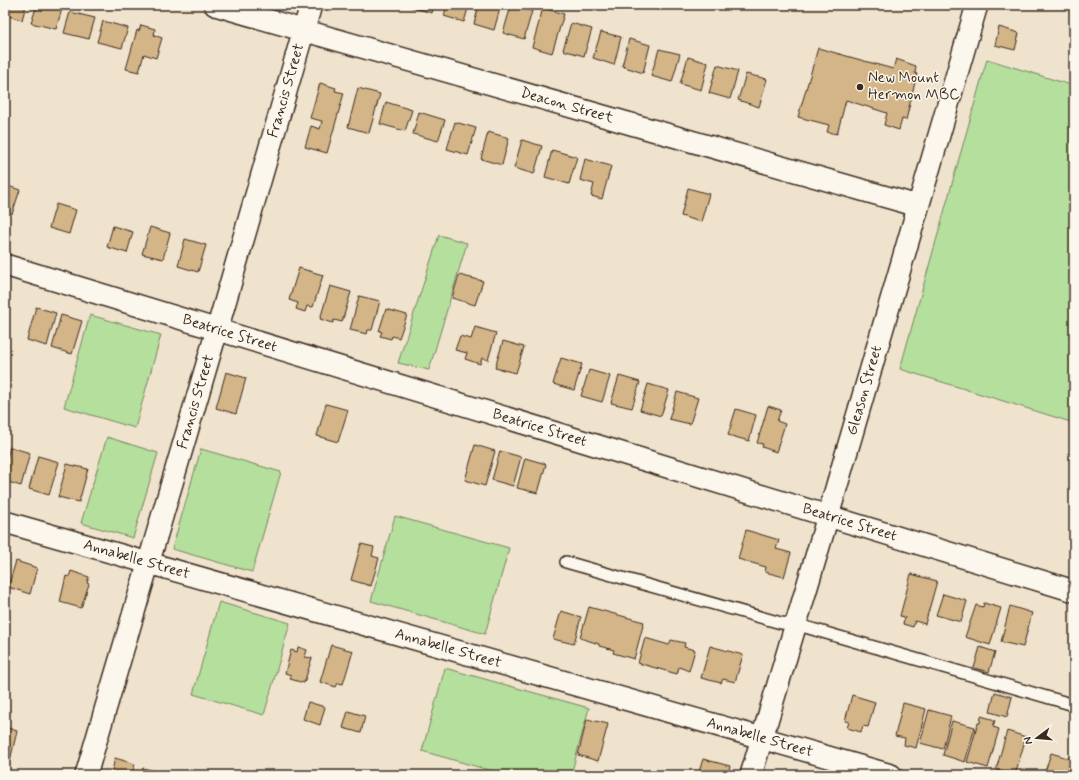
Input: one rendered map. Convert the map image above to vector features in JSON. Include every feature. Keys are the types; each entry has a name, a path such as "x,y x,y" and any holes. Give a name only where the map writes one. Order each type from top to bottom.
{"street":[{"name":"Deacon Street","path":"215,5 918,206"},
{"name":"Francis Street","path":"86,775 311,5"},
{"name":"Gleason Street","path":"751,775 977,5"},
{"name":"Beatrice Street","path":"5,265 1074,591"},
{"name":"Annabelle Street","path":"5,522 891,775"}],"lane":[{"path":"566,562 781,623 795,624 1074,705"}],"green space":[{"path":"987,59 1074,86 1074,423 900,369"},
{"path":"439,235 467,243 429,370 398,363"},
{"path":"90,315 161,335 135,428 64,407"},
{"path":"107,437 158,453 133,538 81,523"},
{"path":"201,449 281,472 252,572 172,549"},
{"path":"395,516 509,548 485,634 371,601"},
{"path":"219,602 290,623 264,715 193,694"},
{"path":"445,668 589,708 571,775 506,775 422,751"}],"building":[{"path":"5,5 26,5 22,20 5,15"},
{"path":"37,5 48,5 62,9 56,29 31,23"},
{"path":"411,5 434,5 432,13 411,7"},
{"path":"447,5 469,5 464,22 444,16"},
{"path":"479,5 501,5 494,30 474,24"},
{"path":"511,6 532,11 524,39 503,33"},
{"path":"543,8 564,14 552,53 532,47"},
{"path":"70,12 95,18 89,39 64,33"},
{"path":"103,21 128,28 122,48 97,42"},
{"path":"571,23 592,29 584,56 563,50"},
{"path":"141,25 155,29 154,35 162,38 156,58 144,54 139,72 126,69 137,30 139,31"},
{"path":"999,27 1019,33 1015,50 995,45"},
{"path":"601,32 621,37 614,65 593,58"},
{"path":"629,39 650,45 643,73 622,66"},
{"name":"New Mount Hermon MBC","path":"818,48 893,69 896,59 916,66 915,73 917,74 906,120 902,119 899,130 884,125 887,113 846,100 837,134 827,132 829,125 798,117"},
{"path":"659,49 680,54 672,82 651,76"},
{"path":"688,57 708,63 701,90 680,84"},
{"path":"717,65 738,71 730,99 709,93"},
{"path":"746,74 767,79 759,107 738,100"},
{"path":"320,83 336,88 335,91 344,93 327,153 305,147 311,126 320,129 322,121 310,118"},
{"path":"358,88 380,94 369,133 348,127"},
{"path":"386,102 412,110 405,131 380,124"},
{"path":"419,112 445,120 438,141 413,134"},
{"path":"455,122 476,128 468,155 447,149"},
{"path":"488,132 509,138 502,165 481,159"},
{"path":"522,140 542,146 534,174 514,168"},
{"path":"552,150 577,157 569,184 545,177"},
{"path":"585,159 611,166 602,199 591,196 594,184 580,180"},
{"path":"5,185 20,190 12,214 5,212"},
{"path":"688,188 709,194 701,222 681,216"},
{"path":"56,204 76,210 69,234 49,228"},
{"path":"113,226 133,232 127,253 107,247"},
{"path":"150,227 170,233 163,259 142,254"},
{"path":"185,239 206,245 198,272 178,266"},
{"path":"299,268 323,275 313,307 307,306 305,312 296,309 298,303 289,300"},
{"path":"459,275 483,281 475,305 452,298"},
{"path":"330,286 351,292 342,322 334,320 333,323 320,319"},
{"path":"359,296 380,301 372,330 368,330 367,334 350,330"},
{"path":"36,307 56,313 47,346 27,340"},
{"path":"386,309 407,315 399,338 392,336 391,339 380,336 382,332 379,331"},
{"path":"61,315 82,321 72,354 52,348"},
{"path":"475,327 496,333 488,360 482,358 480,364 465,359 467,353 455,350 460,336 471,339"},
{"path":"503,341 524,347 516,373 495,368"},
{"path":"561,358 582,364 574,390 553,384"},
{"path":"589,370 610,376 602,402 581,396"},
{"path":"226,372 246,378 236,414 216,408"},
{"path":"619,376 640,382 632,408 611,403"},
{"path":"648,384 669,390 661,416 640,410"},
{"path":"677,392 698,398 690,424 669,419"},
{"path":"326,404 348,410 338,442 317,436"},
{"path":"768,406 781,410 777,421 785,424 776,452 762,447 763,444 757,443"},
{"path":"736,409 756,415 749,441 728,435"},
{"path":"475,445 495,451 485,486 465,480"},
{"path":"10,447 30,453 21,486 5,481 5,464"},
{"path":"500,451 521,457 513,486 492,480"},
{"path":"38,456 59,462 49,495 29,489"},
{"path":"525,458 546,464 538,493 517,488"},
{"path":"67,464 88,469 79,502 58,497"},
{"path":"746,530 779,540 776,549 791,553 784,577 765,572 766,567 738,559"},
{"path":"361,544 374,547 372,556 379,558 371,586 351,580"},
{"path":"16,561 37,568 30,594 8,587"},
{"path":"71,571 89,577 87,583 89,584 81,608 60,602 66,576 69,577"},
{"path":"911,574 937,581 925,624 915,621 913,627 903,624 905,617 900,616"},
{"path":"943,594 967,601 961,622 936,615"},
{"path":"984,603 1001,608 990,645 965,637 976,605 983,607"},
{"path":"1010,606 1032,613 1023,647 1001,642"},
{"path":"589,607 644,622 634,659 613,653 614,650 599,646 599,644 580,638"},
{"path":"561,611 581,617 574,644 553,639"},
{"path":"645,638 669,645 671,640 685,643 684,647 695,650 689,671 679,667 677,674 638,663"},
{"path":"331,645 353,651 343,684 338,683 336,687 320,682"},
{"path":"710,646 743,655 735,682 723,679 721,683 701,678"},
{"path":"298,647 307,650 305,657 312,658 304,683 290,679 291,675 285,673 291,650 297,652"},
{"path":"980,647 995,652 989,672 974,668"},
{"path":"995,692 1012,697 1007,717 990,712"},
{"path":"852,695 875,702 868,727 863,726 861,732 847,728 849,722 845,721"},
{"path":"308,702 325,707 320,725 303,719"},
{"path":"903,703 926,709 916,748 904,745 905,738 895,736"},
{"path":"929,710 951,716 943,749 920,743"},
{"path":"348,711 365,716 361,733 343,728"},
{"path":"981,716 995,720 993,727 999,729 988,768 967,762"},
{"path":"587,719 608,724 598,761 578,755"},
{"path":"952,721 975,727 965,762 943,755"},
{"path":"5,727 17,731 10,761 5,760"},
{"path":"1007,731 1026,737 1015,775 996,770"},
{"path":"1051,753 1071,759 1067,775 1044,775"},
{"path":"115,758 135,764 132,775 111,775"},
{"path":"703,759 730,766 728,775 698,775"},
{"path":"143,768 164,773 163,775 141,775"}],"place":[{"name":"New Mount Hermon MBC","path":"860,87"}]}
